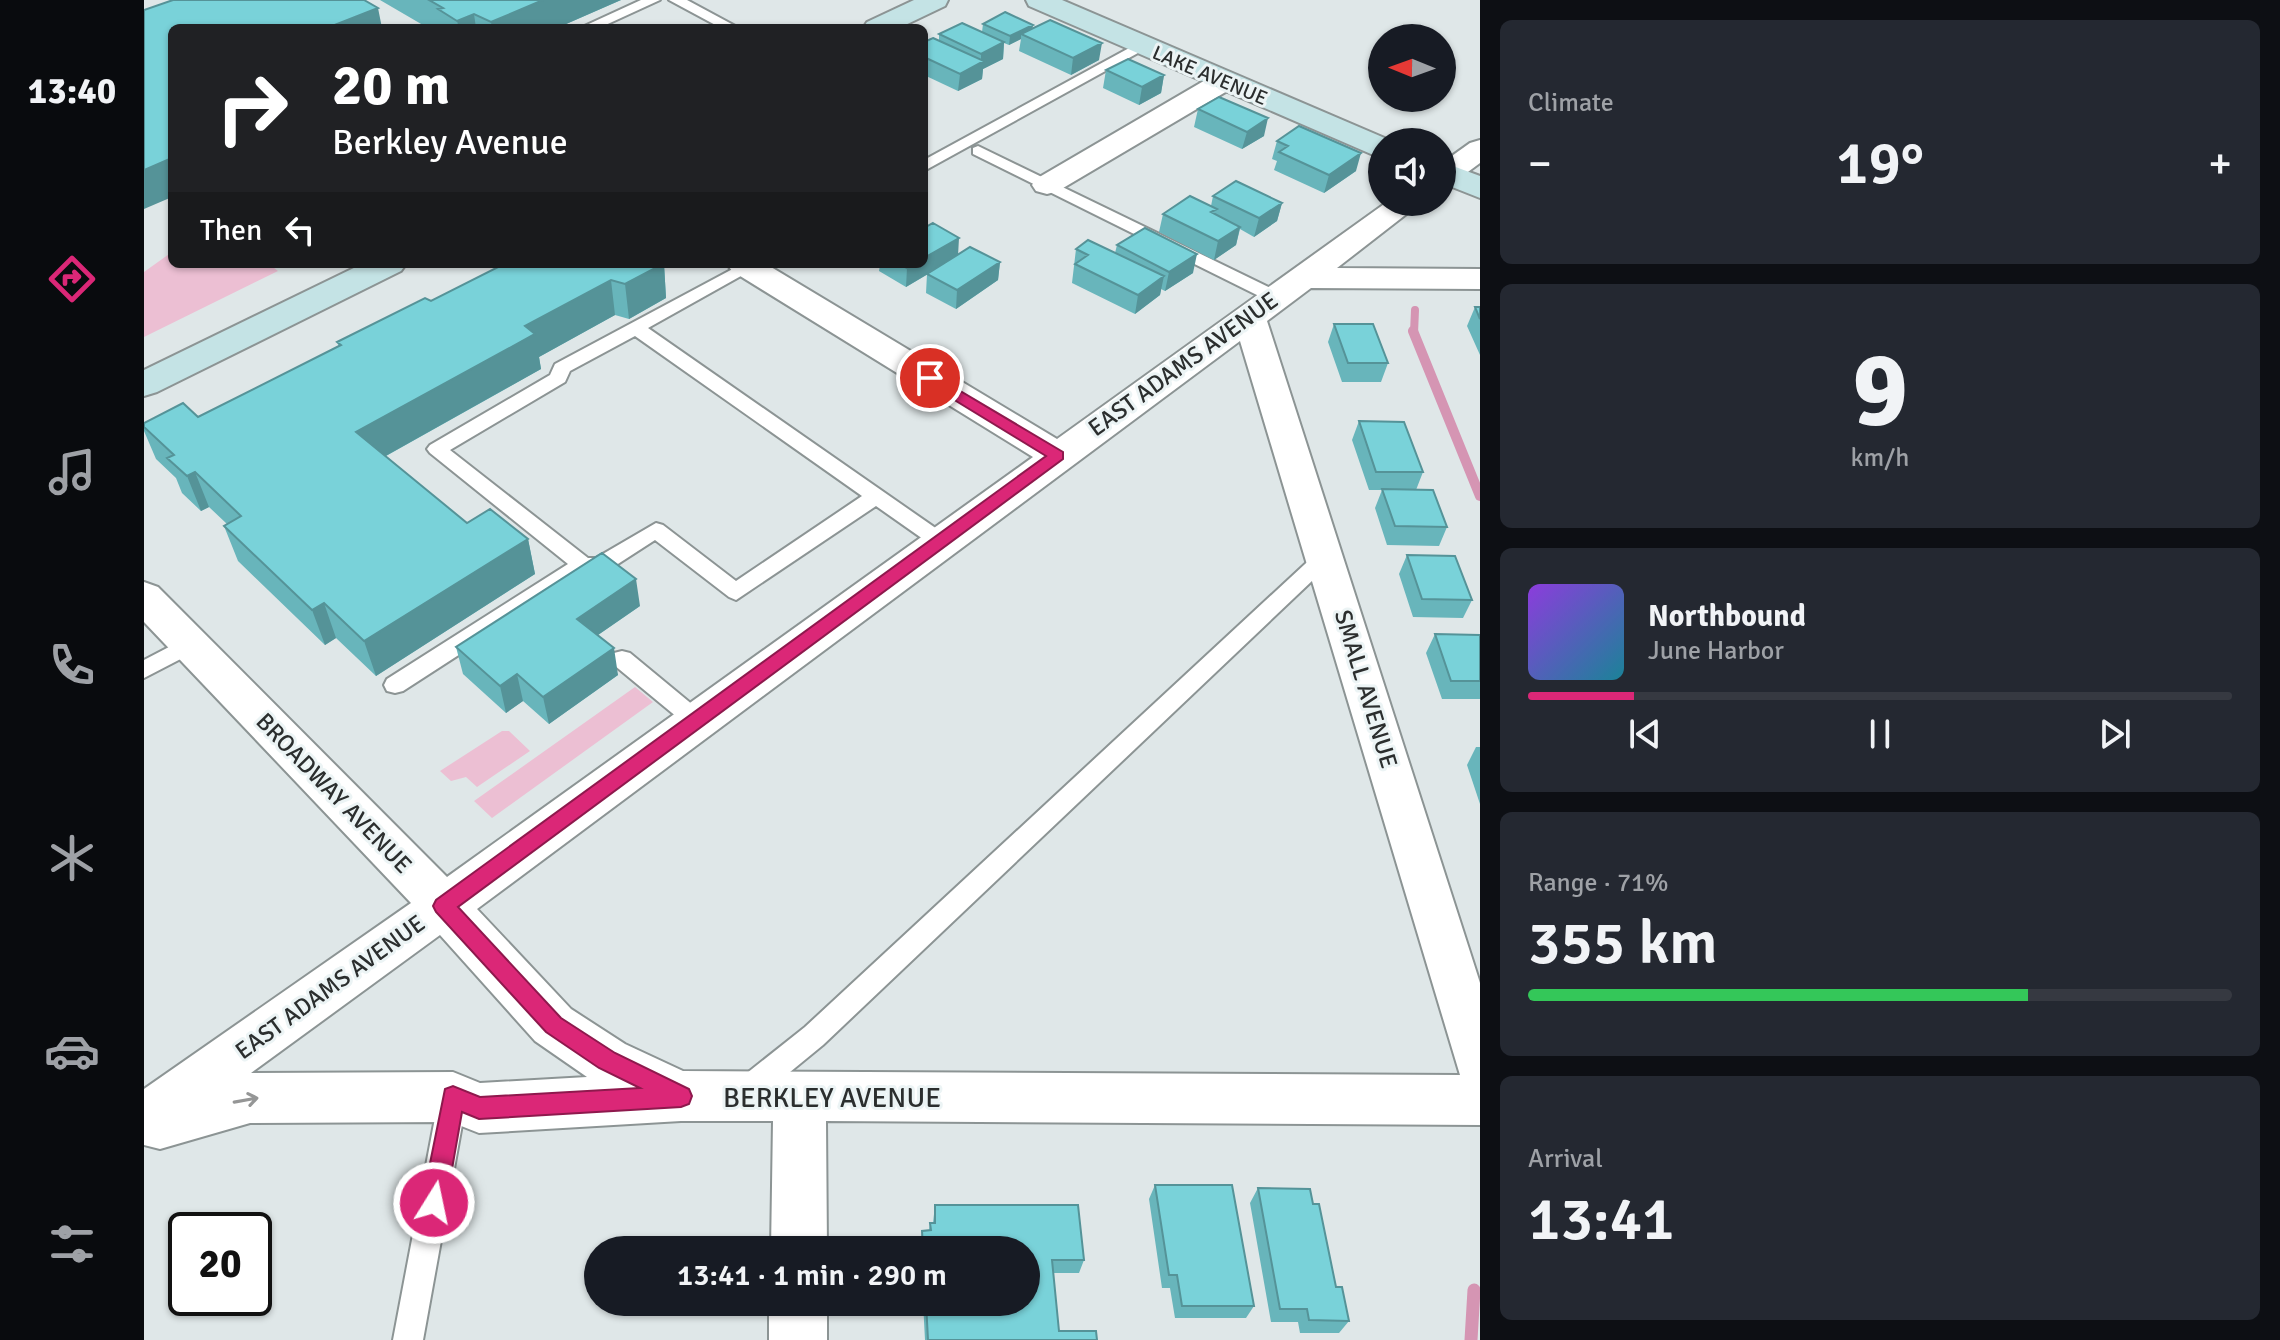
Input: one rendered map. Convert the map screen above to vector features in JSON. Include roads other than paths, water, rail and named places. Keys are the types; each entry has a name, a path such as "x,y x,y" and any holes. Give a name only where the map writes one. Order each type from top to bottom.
{"street":[{"path":"885,24 935,0"},
{"name":"LAKE AVENUE","path":"1039,0 1368,141"},
{"path":"1047,185 1224,81"},
{"path":"1456,166 1480,149"},
{"path":"1456,179 1480,188"},
{"name":"EAST ADAMS AVENUE","path":"144,1120 444,906 1388,216"},
{"path":"144,384 381,268"},
{"path":"751,268 1057,455"},
{"path":"1275,297 1426,278 1476,279"},
{"name":"SMALL AVENUE","path":"1275,297 1325,557 1480,1063"},
{"name":"BROADWAY AVENUE","path":"144,597 444,906 553,1025 607,1061 681,1096"},
{"path":"799,1236 800,1095"},
{"name":"BERKLEY AVENUE","path":"144,1129 250,1098 453,1097 479,1108 681,1096 800,1095 1480,1100"},
{"path":"798,1316 798,1340"}],"lane":[{"path":"596,24 653,0"},
{"path":"676,0 724,24"},
{"path":"928,164 1142,45"},
{"path":"978,151 1275,297"},
{"path":"741,268 561,368 559,378 437,449 583,565 600,566 656,530 736,592 877,496"},
{"path":"636,328 940,541"},
{"path":"739,1097 814,1036 1325,557"},
{"path":"395,685 583,565"},
{"path":"144,670 190,644"},
{"path":"622,659 697,721"},
{"path":"408,1340 453,1097"}],"waterway":[{"path":"1414,333 1415,310"},
{"path":"1413,331 1480,496"},
{"path":"1471,1340 1474,1290"}]}
